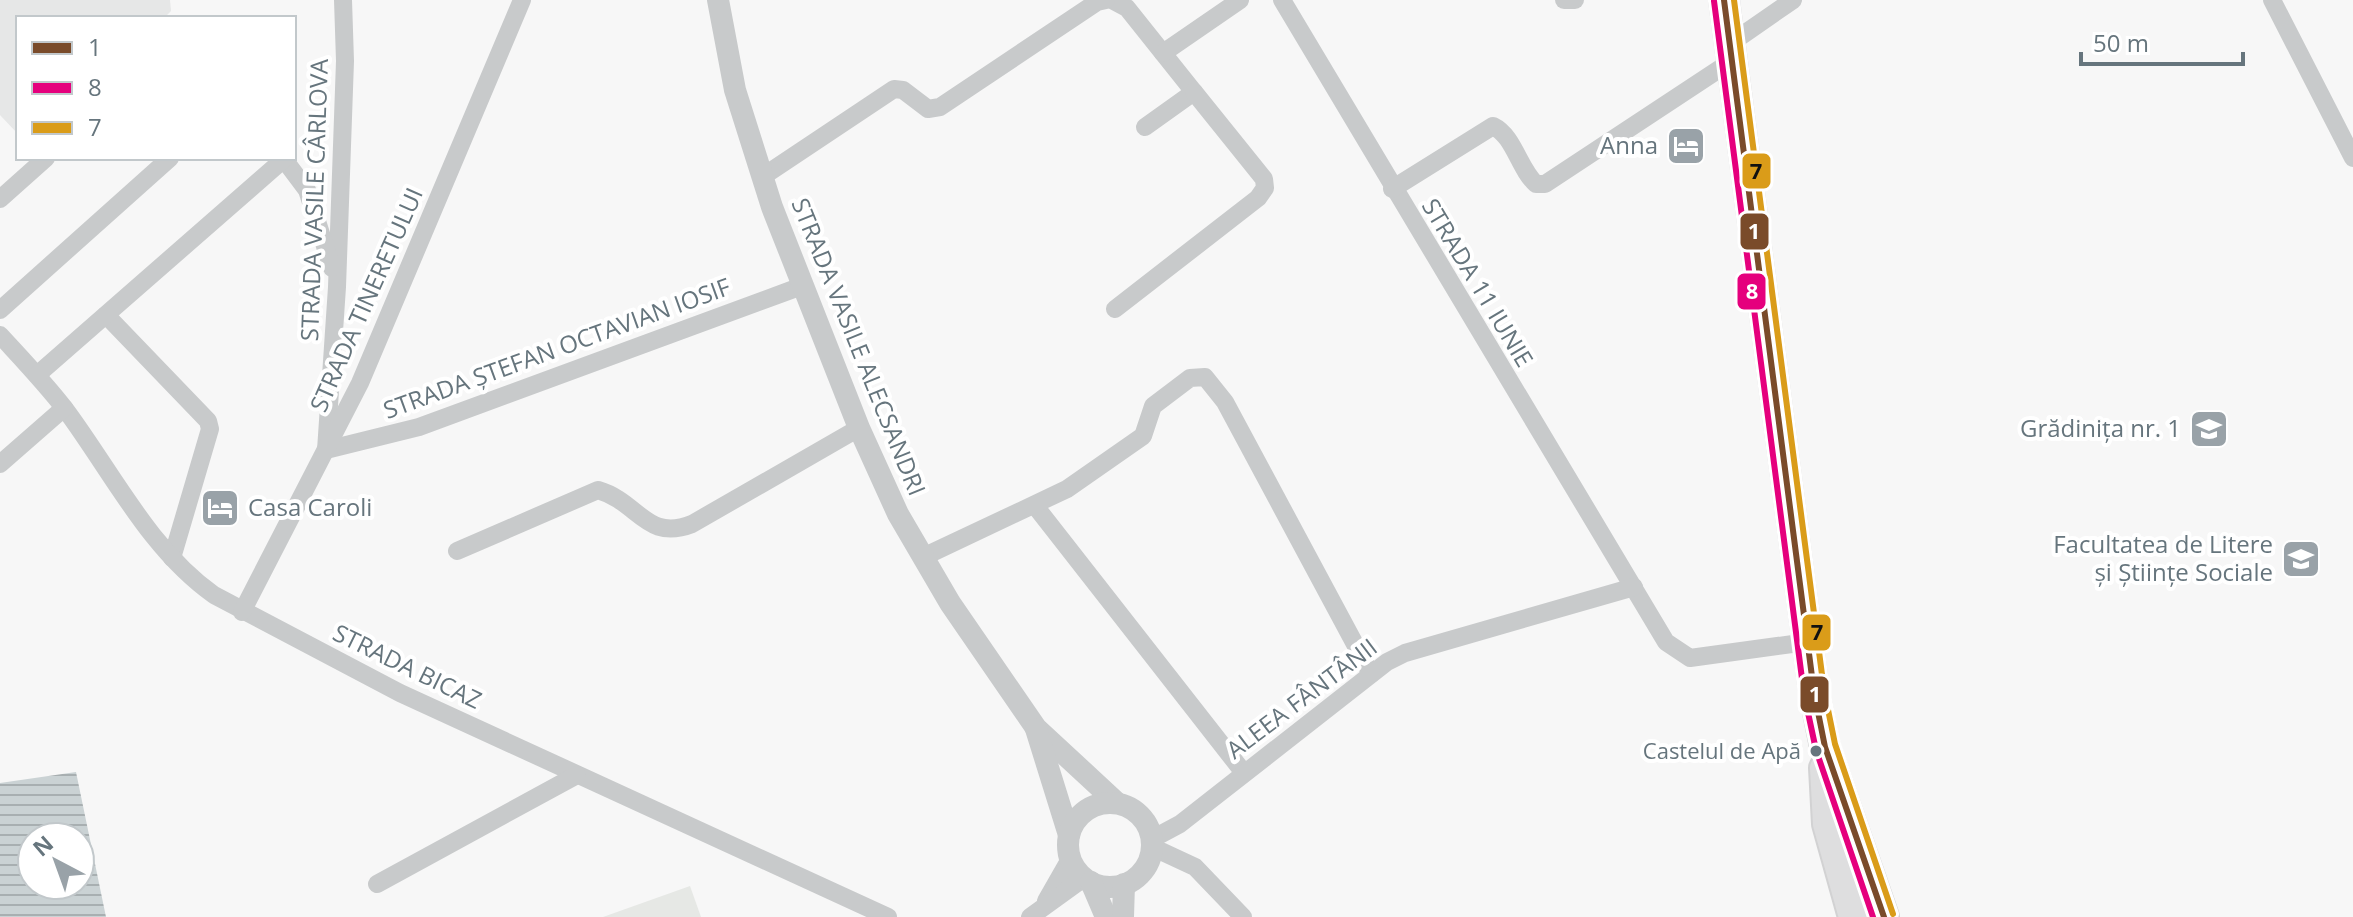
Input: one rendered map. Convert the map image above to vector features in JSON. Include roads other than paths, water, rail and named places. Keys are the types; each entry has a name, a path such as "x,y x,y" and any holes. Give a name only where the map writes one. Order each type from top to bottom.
{"main road":[{"path":"1724,0 1807,642 1825,747 1827,824 1853,917"},
{"path":"1825,747 1884,917"}],"street":[{"name":"STRADA VASILE CÂRLOVA","path":"326,450 337,287 345,61 343,0"},
{"name":"STRADA TINERETULUI","path":"242,612 360,383 522,0"},
{"path":"762,177 894,89 903,90 928,109 940,107 1097,2 1109,0 1127,8 1264,179 1265,188 1258,198 1115,309"},
{"path":"1163,53 1240,0"},
{"name":"STRADA 11 IUNIE","path":"1282,0 1392,189 1666,642 1690,658 1807,642"},
{"path":"1564,0 1575,0"},
{"path":"1392,189 1493,126 1502,133 1529,177 1536,184 1545,184 1732,52 1793,0"},
{"path":"2272,0 2353,158"},
{"name":"STRADA VASILE ALECSANDRI","path":"721,2 735,90 762,177 859,428 898,514 950,603 1036,728 1117,803"},
{"path":"1145,127 1194,92"},
{"path":"0,199 44,160"},
{"path":"0,310 168,160"},
{"path":"37,375 281,160"},
{"path":"284,160 307,190 337,287"},
{"name":"STRADA ȘTEFAN OCTAVIAN IOSIF","path":"326,450 419,427 802,286"},
{"path":"106,315 208,421 210,429 172,558"},
{"name":"STRADA BICAZ","path":"0,335 64,408 188,577 242,612 400,693 888,917"},
{"path":"923,557 1036,507 1143,436 1153,406 1190,378 1205,377 1225,402 1371,674"},
{"path":"0,464 64,408"},
{"path":"457,551 598,490 612,494 657,527 672,531 859,428"},
{"path":"1036,507 1244,773"},
{"name":"ALEEA FÂNTÂNII","path":"1152,843 1371,674 1405,653 1634,587"},
{"name":"STRADA VASILE ALECSANDRI","path":"1036,728 1069,835"},
{"path":"377,884 577,775"},
{"path":"1036,912 1070,859 1069,835 1079,816 1096,805 1117,803 1141,816 1152,843 1195,867 1243,917"},
{"path":"1036,912 1087,880 1113,887 1124,884 1144,870 1152,843"},
{"path":"1070,859 1087,880 1106,917"},
{"path":"1123,917 1124,884"}],"place":[{"name":"Anna","path":"1686,146"},
{"name":"Grădinița nr. 1","path":"2209,429"},
{"name":"Casa Caroli","path":"220,508"},
{"name":"Facultatea de Litere și Științe Sociale","path":"2301,559"},
{"name":"Castelul de Apă","path":"1816,751"}]}
